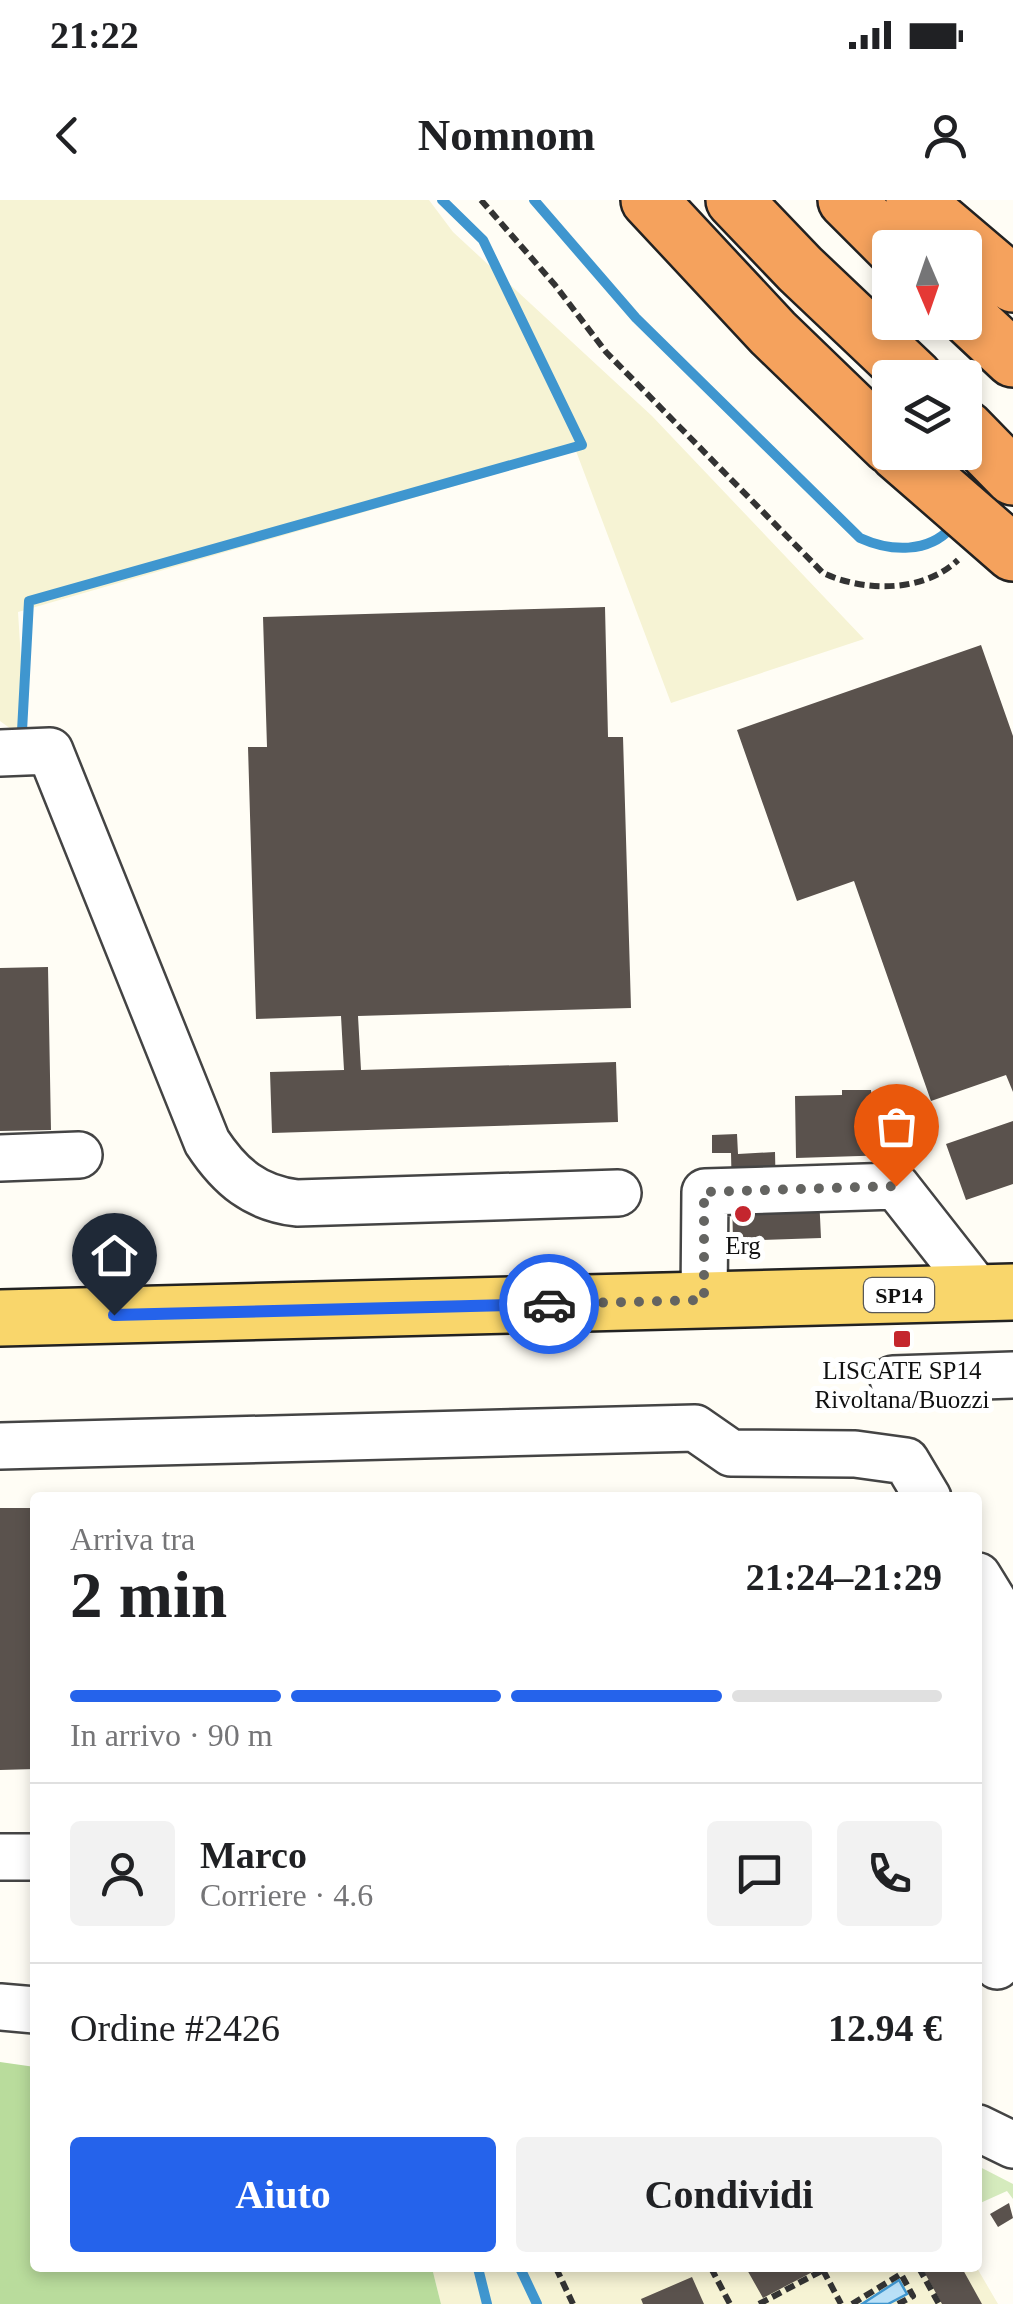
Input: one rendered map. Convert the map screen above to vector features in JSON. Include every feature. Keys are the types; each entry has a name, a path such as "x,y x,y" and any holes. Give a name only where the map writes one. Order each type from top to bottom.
{"highway":[{"path":"648,200 773,334 872,429"},
{"path":"734,200 800,270 895,360"},
{"path":"846,200 876,230"},
{"path":"914,200 1013,284"},
{"path":"982,330 1013,360"},
{"path":"982,445 1013,477"},
{"path":"914,470 990,552"}],"main road":[{"name":"SP14","path":"0,1318 997,1292"}],"street":[{"path":"0,753 50,751 208,1142 238,1180 263,1196 297,1203 618,1193"},
{"path":"0,1158 79,1155"},
{"path":"704,1300 704,1192 896,1186 997,1292"},
{"path":"893,1379 1013,1375"},
{"path":"0,1446 695,1428 731,1453 855,1454 906,1462 924,1492"},
{"path":"982,1582 994,1602 987,1909 997,1966"},
{"path":"0,1858 30,1857"},
{"path":"0,2007 30,2010"},
{"path":"982,2130 1013,2145"}],"path":[{"path":"481,200 556,285 606,352 823,573 848,585 888,586 921,580 990,552"},
{"path":"558,2272 573,2304"},
{"path":"713,2272 730,2304"},
{"path":"758,2304 819,2272"},
{"path":"826,2272 840,2304"},
{"path":"921,2272 939,2304"},
{"path":"852,2304 901,2274 914,2296 898,2304"}],"shaded area":[{"path":"0,200 429,200 453,232 652,416 864,639 671,703 576,451 18,612 26,740 0,721"},
{"path":"433,2272 979,2272 998,2304 441,2304"}],"green space":[{"path":"0,2062 30,2066 30,2272 433,2272 441,2304 0,2304"},
{"path":"982,2168 1013,2184 1013,2199 1007,2191 982,2202"}],"water":[{"path":"899,2280 907,2294 888,2304 862,2304"}],"building":[{"path":"605,607 608,737 623,737 631,1008 358,1016 361,1070 616,1062 618,1122 272,1133 270,1072 344,1070 341,1016 256,1019 248,747 267,747 263,617"},
{"path":"981,645 1013,736 1013,1092 1006,1075 931,1101 854,881 797,901 737,730"},
{"path":"48,967 51,1130 0,1131 0,968"},
{"path":"842,1090 871,1090 874,1116 910,1117 924,1154 796,1158 795,1096 842,1095"},
{"path":"1013,1121 1013,1184 966,1200 946,1144"},
{"path":"737,1134 738,1154 775,1152 776,1198 819,1196 821,1238 733,1241 731,1153 712,1153 712,1135"},
{"path":"0,1508 30,1508 30,1769 0,1770"},
{"path":"1009,2203 1013,2218 998,2227 990,2214"},
{"path":"748,2272 812,2272 763,2298"},
{"path":"924,2272 964,2272 982,2304 942,2304"},
{"path":"692,2277 704,2304 643,2304 641,2299"}],"waterway":[{"path":"22,731 29,601 582,445 483,240 442,200"},
{"path":"534,200 636,318 860,538 908,548 931,542 951,528"},
{"path":"479,2272 487,2304"},
{"path":"522,2272 537,2304"}],"way so far":[{"path":"549,1304 704,1300 704,1192 896,1186"}],"place":[{"name":"Erg","path":"743,1214"},
{"name":"LISCATE SP14 Rivoltana/Buozzi","path":"902,1339"}],"route":[{"path":"114,1315 549,1304"}]}
